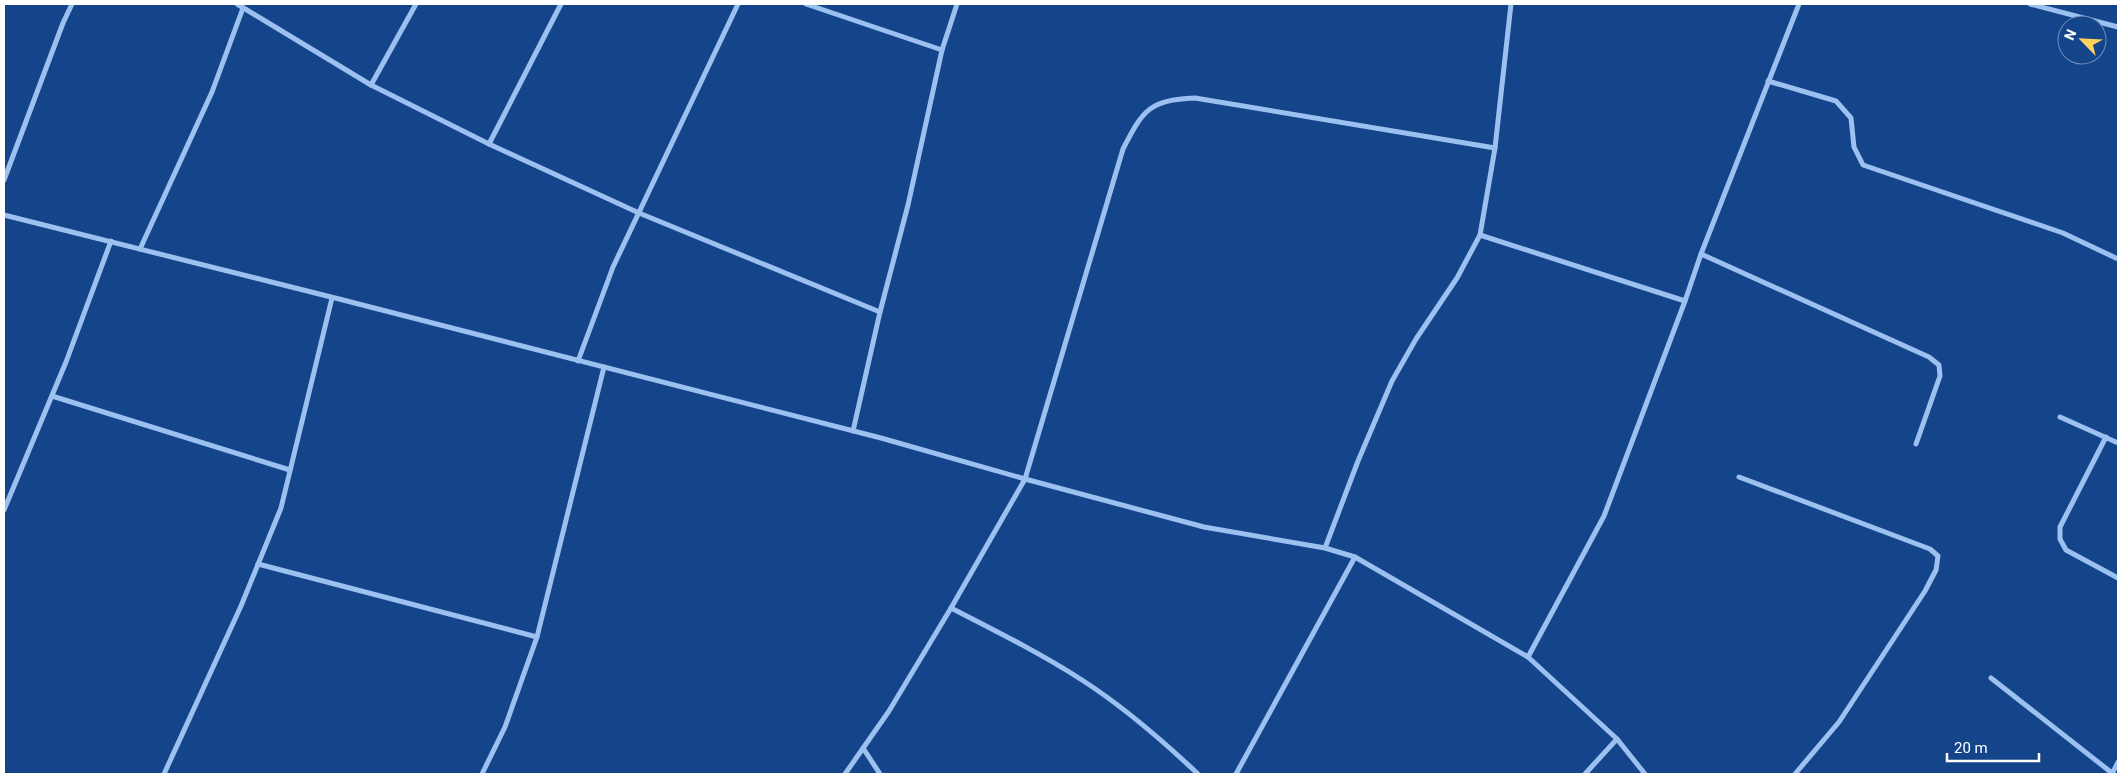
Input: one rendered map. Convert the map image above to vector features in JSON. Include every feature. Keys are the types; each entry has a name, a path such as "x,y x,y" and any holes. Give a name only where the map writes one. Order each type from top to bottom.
{"street":[{"path":"4,180 63,23 72,4"},
{"path":"237,4 371,85 489,144 639,213 880,312"},
{"path":"371,85 416,4"},
{"path":"489,144 561,4"},
{"path":"578,361 613,267 738,4"},
{"path":"806,4 942,50"},
{"path":"854,431 880,312 908,205 942,50 957,4"},
{"path":"1325,548 1358,461 1392,380 1416,339 1457,278 1480,235 1495,148 1511,4"},
{"path":"1528,657 1604,516 1686,301 1701,254 1799,4"},
{"path":"2030,4 2118,27"},
{"path":"140,249 212,92 243,8"},
{"path":"1768,81 1836,101 1851,118 1854,147 1863,165 2063,233 2118,259"},
{"path":"845,774 888,711 952,608 1025,479 1123,149 1141,118 1158,103 1174,99 1195,98 1495,148"},
{"path":"4,215 854,431 1025,479 1204,526 1325,548 1355,557 1528,657 1617,738 1645,774"},
{"path":"1480,235 1686,301"},
{"path":"4,510 52,396 111,241"},
{"path":"1701,254 1929,357 1940,365 1940,376 1916,444"},
{"path":"164,774 241,606 281,508 332,298"},
{"path":"482,774 505,727 537,637 604,368"},
{"path":"52,396 290,470"},
{"path":"2060,417 2118,443"},
{"path":"2106,437 2060,526 2060,539 2066,550 2118,578"},
{"path":"1739,477 1930,549 1938,556 1936,570 1925,591 1839,722 1795,774"},
{"path":"1236,774 1355,557"},
{"path":"258,564 537,637"},
{"path":"952,608 1029,648 1083,681 1161,739 1198,774"},
{"path":"1991,678 2112,774 2118,762"},
{"path":"1585,774 1617,738"},
{"path":"863,748 880,774"}]}
